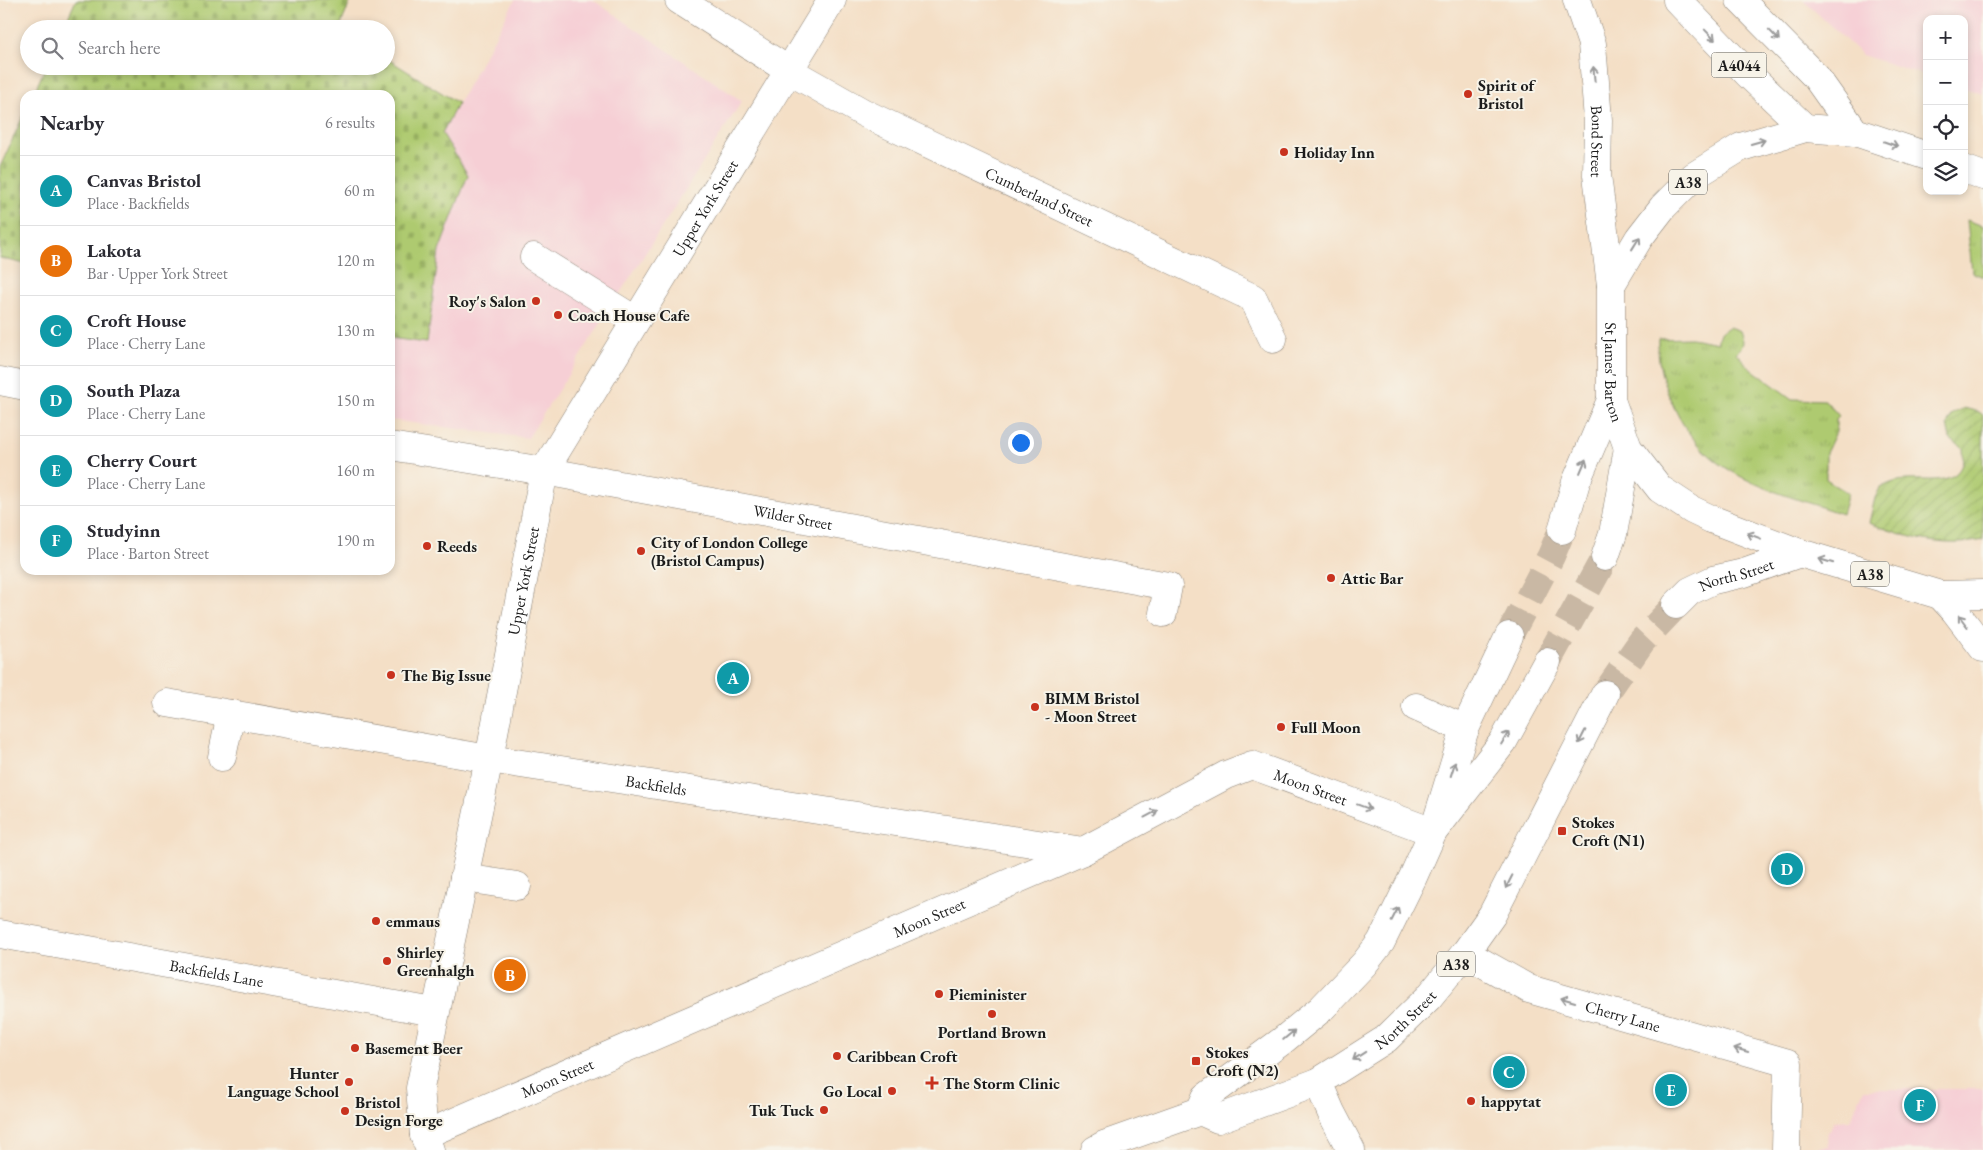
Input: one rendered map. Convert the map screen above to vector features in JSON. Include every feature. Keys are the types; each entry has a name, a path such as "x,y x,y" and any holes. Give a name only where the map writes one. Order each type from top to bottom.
{"main road":[{"name":"Cumberland Street","path":"679,0 788,70 864,113 1253,298 1273,339"},
{"name":"Upper York Street","path":"427,1143 420,1088 434,1012 489,759 544,471 832,0"},
{"name":"Bond Street","path":"1577,0 1592,44 1598,120 1597,176 1611,285"},
{"name":"A4044","path":"1677,0 1738,64 1804,128"},
{"path":"1740,0 1816,77 1855,132"},
{"name":"A38","path":"1611,285 1639,238 1663,207 1694,176 1741,147 1804,128 1855,132 1923,155"},
{"path":"1968,170 1983,176"},
{"path":"534,257 635,320"},
{"name":"St James' Barton","path":"1611,285 1611,400 1628,448 1660,489 1692,510 1800,553 1940,596 1983,594"},
{"path":"0,381 20,385"},
{"name":"A38","path":"1562,530 1576,482 1611,400"},
{"name":"Wilder Street","path":"395,447 544,471 1168,586 1163,613"},
{"name":"A38","path":"1605,557 1613,534 1628,448"},
{"name":"North Street","path":"1676,605 1690,591 1713,580 1744,573 1800,553"},
{"path":"1940,596 1956,611 1983,648"},
{"path":"1100,1147 1200,1111 1206,1097 1282,1041 1321,1009 1364,964 1381,942 1433,832 1465,729 1509,636"},
{"path":"1433,832 1503,742 1547,662"},
{"name":"North Street","path":"1200,1111 1218,1118 1318,1082 1386,1038 1428,998 1465,953 1492,915 1605,694"},
{"name":"Backfields","path":"167,703 489,759 1082,851"},
{"path":"1416,707 1465,729"},
{"path":"222,757 231,714"},
{"name":"Moon Street","path":"427,1143 1082,851 1226,775 1252,766 1433,832"},
{"path":"464,878 517,886"},
{"name":"Backfields Lane","path":"0,934 434,1012"},
{"name":"Cherry Lane","path":"1465,953 1529,989 1788,1063 1786,1150"},
{"path":"1318,1082 1351,1150"}],"shaded area":[{"path":"515,0 593,0 742,101 528,438 395,421 395,339 427,343 439,251 468,176 442,133"},
{"path":"1803,0 1983,0 1983,94 1968,89 1968,15 1923,15 1923,75 1862,55"},
{"path":"1864,1089 1983,1089 1983,1150 1816,1150 1819,1147 1828,1146 1827,1134 1834,1121 1850,1120"}],"green space":[{"path":"76,0 351,0 343,20 67,20"},
{"path":"395,64 458,103 442,133 468,175 439,251 427,343 395,339 395,90 35,90 42,75 395,75"},
{"path":"20,123 20,263 0,258 0,167"},
{"path":"1967,220 1983,226 1983,277 1972,272"},
{"path":"1729,327 1740,331 1743,343 1736,353 1750,368 1792,399 1825,400 1839,416 1836,420 1836,432 1826,453 1826,479 1848,493 1842,514 1791,497 1744,478 1723,466 1704,450 1687,430 1666,389 1660,365 1658,339 1691,338 1718,343 1720,333"},
{"path":"1964,408 1983,415 1983,540 1953,543 1938,542 1911,537 1869,523 1875,498 1880,488 1898,481 1942,479 1958,471 1962,462 1963,448 1950,439 1947,425 1952,414"}],"tunnel":[{"path":"1509,636 1551,556 1562,530"},
{"path":"1547,662 1605,557"},
{"path":"1605,694 1642,641 1676,605"}],"place":[{"name":"Spirit of Bristol","path":"1468,94"},
{"name":"Holiday Inn","path":"1284,152"},
{"name":"Roy's Salon","path":"536,301"},
{"name":"Coach House Cafe","path":"558,315"},
{"name":"Reeds","path":"427,546"},
{"name":"City of London College (Bristol Campus)","path":"641,551"},
{"name":"Attic Bar","path":"1331,578"},
{"name":"The Big Issue","path":"391,675"},
{"name":"Canvas Bristol","path":"733,678"},
{"name":"BIMM Bristol - Moon Street","path":"1035,707"},
{"name":"Full Moon","path":"1281,727"},
{"name":"Stokes Croft (N1)","path":"1562,831"},
{"name":"South Plaza","path":"1787,869"},
{"name":"emmaus","path":"376,921"},
{"name":"Shirley Greenhalgh","path":"387,961"},
{"name":"Lakota","path":"510,975"},
{"name":"Pieminister","path":"939,994"},
{"name":"Portland Brown","path":"992,1014"},
{"name":"Basement Beer","path":"355,1048"},
{"name":"Caribbean Croft","path":"837,1056"},
{"name":"Stokes Croft (N2)","path":"1196,1061"},
{"name":"Croft House","path":"1509,1072"},
{"name":"Hunter Language School","path":"349,1082"},
{"name":"The Storm Clinic","path":"932,1083"},
{"name":"Cherry Court","path":"1671,1090"},
{"name":"Go Local","path":"892,1091"},
{"name":"happytat","path":"1471,1101"},
{"name":"Studyinn","path":"1920,1105"},
{"name":"Tuk Tuck","path":"824,1110"},
{"name":"Bristol Design Forge","path":"345,1111"}]}
